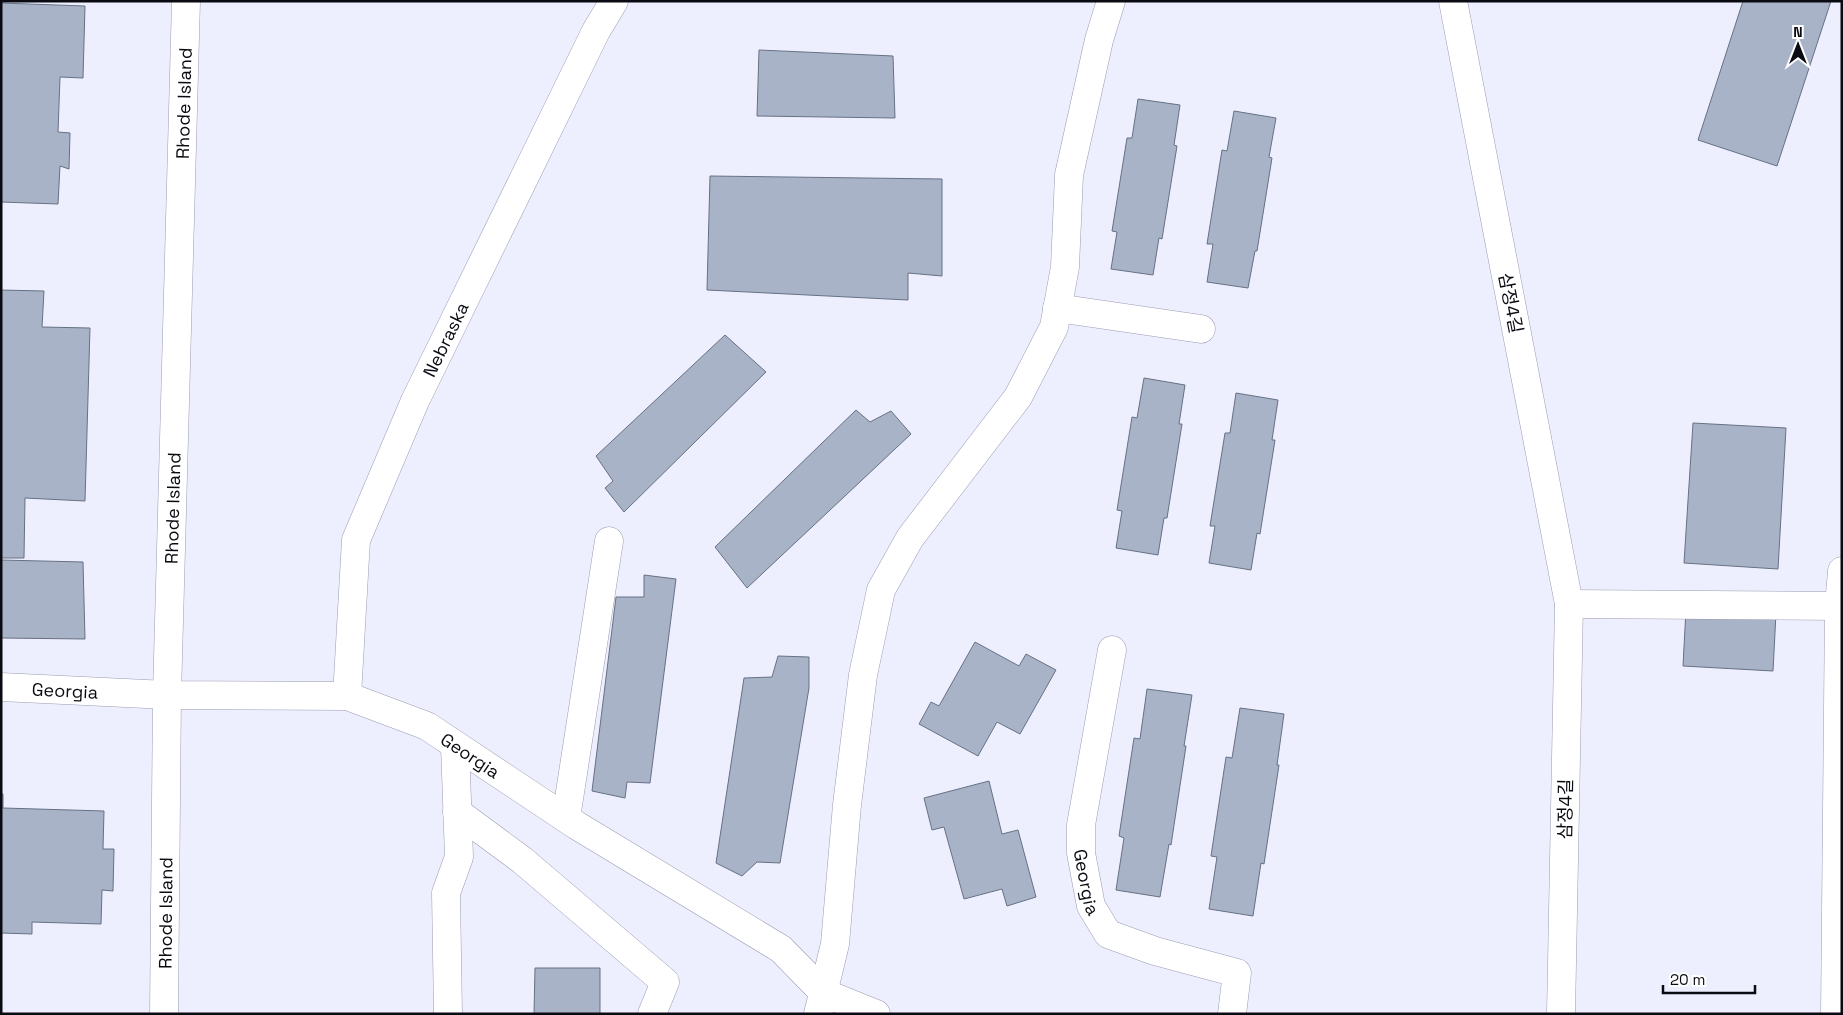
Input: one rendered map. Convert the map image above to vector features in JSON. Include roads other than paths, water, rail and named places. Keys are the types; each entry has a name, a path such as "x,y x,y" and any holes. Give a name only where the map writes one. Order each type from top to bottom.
{"street":[{"name":"Rhode Island","path":"164,1014 167,695 186,1"},
{"name":"Nebraska","path":"347,696 356,540 414,401 596,31 614,1"},
{"path":"821,1003 835,944 847,804 863,675 881,590 910,538 1018,397 1054,327 1065,267 1070,175 1099,40 1112,1"},
{"name":"삼정4길","path":"1453,1 1569,604 1561,1014"},
{"path":"1057,308 1201,329"},
{"path":"566,818 609,541"},
{"path":"1835,1014 1838,606 1842,570"},
{"path":"1569,604 1838,606"},
{"name":"Georgia","path":"1112,650 1081,825 1081,853 1091,906 1108,934 1155,951 1237,972 1232,1014"},
{"name":"Georgia","path":"1,687 167,695 347,696 427,726 566,818 781,949 821,1003 876,1014"},
{"path":"448,1014 446,893 459,857 455,745"},
{"path":"457,812 522,860 665,982 652,1014"}]}
